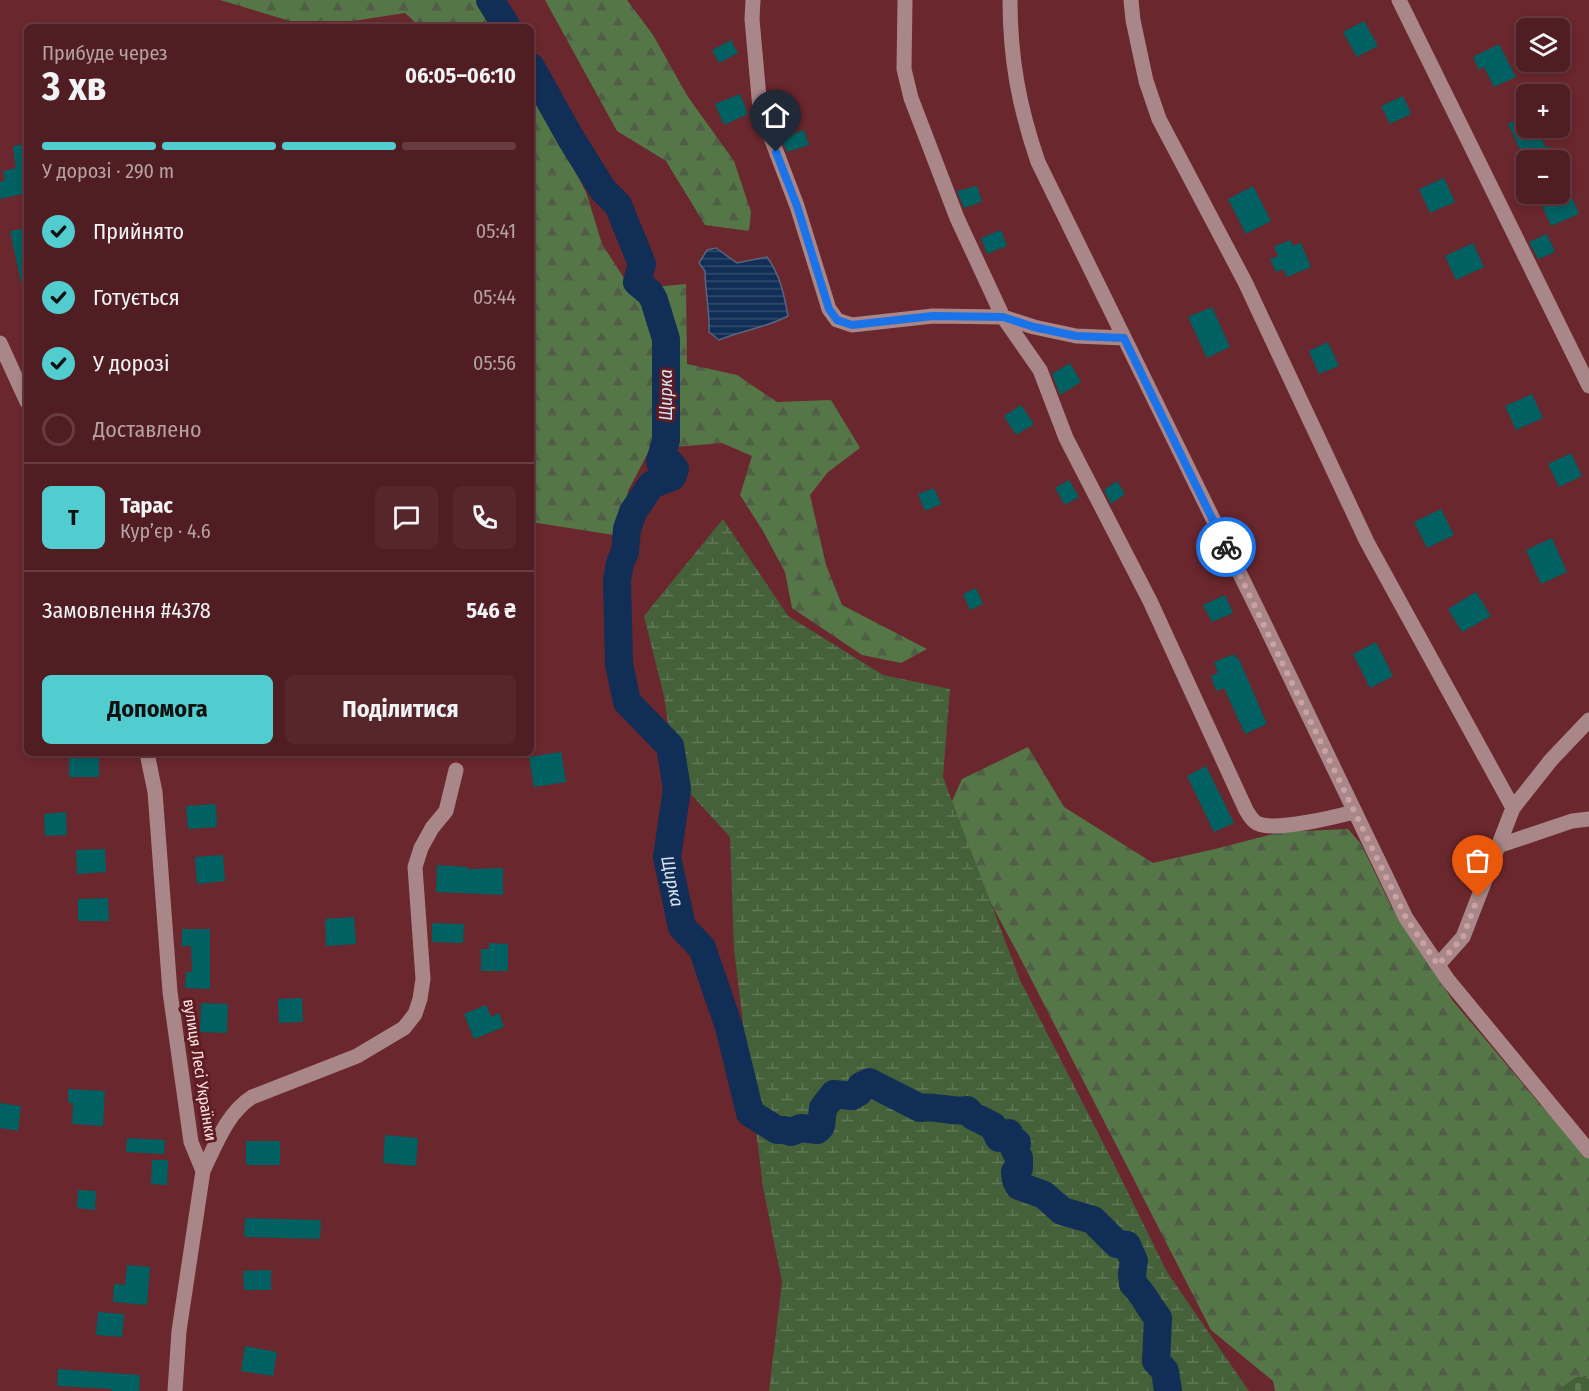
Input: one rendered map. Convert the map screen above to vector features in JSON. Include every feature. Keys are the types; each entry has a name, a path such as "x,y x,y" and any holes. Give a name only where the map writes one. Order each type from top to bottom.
{"street":[{"path":"753,0 752,19 760,109 797,206 829,309 837,320 852,325 933,316 1003,317 1034,327 1076,336 1124,338"},
{"path":"905,0 904,69 911,98 957,218 1003,317 1040,370 1066,438 1145,590 1252,819 1259,824 1280,825 1324,820 1354,812"},
{"path":"1010,0 1016,84 1025,126 1038,162 1406,918 1438,965 1589,1151"},
{"path":"1131,0 1146,81 1159,119 1245,282 1367,542 1513,808"},
{"path":"1399,0 1589,386"},
{"path":"0,343 24,395"},
{"path":"1438,965 1463,937 1513,808 1551,760 1589,720"},
{"name":"вулиця Лесі Українки","path":"148,756 155,792 170,992 191,1142 203,1171"},
{"path":"175,1391 179,1331 203,1171 222,1131 240,1104 252,1096 357,1056 404,1028 415,1014 423,979 415,867 421,848 432,828 446,811 456,770"},
{"path":"1498,846 1572,821 1589,819"}],"green space":[{"path":"220,0 477,0 492,24 417,24 405,13 353,21 290,21"},
{"path":"545,0 627,0 653,35 688,97 734,161 751,212 749,231 705,225 666,161 617,131"},
{"path":"534,94 586,192 602,244 631,289 686,284 687,364 737,375 777,402 831,400 860,448 828,472 810,495 826,565 842,605 927,649 901,663 862,655 792,608 785,572 740,495 752,456 722,443 650,449 628,491 620,536 534,522"},
{"path":"723,519 788,616 883,675 950,689 943,777 1020,980 1167,1272 1249,1391 769,1391 782,1282 763,1187 734,950 730,837 676,778 664,696 644,616"},
{"path":"1028,747 1064,807 1153,863 1281,832 1348,829 1361,844 1390,904 1453,1001 1539,1103 1589,1157 1589,1376 1575,1378 1557,1391 1275,1391 1273,1381 1211,1330 1027,971 945,817 962,779"},
{"path":"1589,1376 1589,1391 1557,1391 1575,1378"}],"water":[{"path":"716,248 737,263 767,257 781,285 788,316 719,340 709,332 705,271 699,263 707,250"}],"building":[{"path":"1364,21 1378,46 1357,57 1343,32"},
{"path":"731,40 738,53 719,63 712,50"},
{"path":"1499,44 1516,77 1494,87 1484,67 1479,70 1473,57"},
{"path":"740,94 748,114 724,125 715,104"},
{"path":"1403,96 1411,114 1390,124 1381,106"},
{"path":"1516,120 1516,138 1541,138 1545,147 1549,146 1551,150 1520,150 1508,124"},
{"path":"804,130 809,145 787,152 781,138"},
{"path":"24,144 24,194 0,199 0,182 5,180 3,171 16,168 13,146"},
{"path":"1444,178 1455,202 1430,213 1419,189"},
{"path":"977,186 982,202 964,208 957,191"},
{"path":"1253,186 1271,221 1246,234 1228,199"},
{"path":"1570,193 1579,214 1551,226 1541,204 1570,204"},
{"path":"24,229 24,282 21,282 10,231"},
{"path":"1001,230 1007,246 987,254 981,238"},
{"path":"1547,234 1555,252 1538,259 1529,242"},
{"path":"1290,240 1293,246 1301,243 1311,267 1287,277 1283,269 1276,272 1270,259 1278,256 1274,247"},
{"path":"1473,243 1484,267 1456,280 1445,256"},
{"path":"1212,307 1230,347 1207,358 1188,317"},
{"path":"1328,342 1339,366 1319,374 1309,351"},
{"path":"1070,363 1081,382 1060,395 1052,374"},
{"path":"1532,394 1543,418 1516,430 1505,406"},
{"path":"1021,405 1034,424 1016,435 1004,416"},
{"path":"1571,453 1582,476 1559,487 1548,464"},
{"path":"1069,480 1079,497 1065,505 1055,488"},
{"path":"1117,481 1125,494 1111,504 1104,490"},
{"path":"934,488 941,504 925,511 918,494"},
{"path":"1441,509 1454,535 1427,548 1414,522"},
{"path":"1552,538 1567,572 1541,584 1526,550"},
{"path":"976,588 983,604 970,610 963,594"},
{"path":"1476,592 1491,616 1462,632 1448,609"},
{"path":"1225,595 1233,613 1212,622 1203,605"},
{"path":"1376,642 1393,676 1370,688 1353,654"},
{"path":"1234,654 1235,658 1238,657 1267,724 1245,734 1224,688 1216,691 1211,676 1218,673 1214,662"},
{"path":"561,752 566,782 534,787 529,757"},
{"path":"69,756 99,756 99,777 69,777"},
{"path":"1206,766 1234,823 1214,832 1187,776"},
{"path":"216,804 217,827 188,829 186,806"},
{"path":"66,812 67,835 45,836 44,814"},
{"path":"105,849 106,872 77,874 76,850"},
{"path":"223,855 225,881 197,884 195,857"},
{"path":"437,865 468,867 468,869 503,868 503,895 436,892"},
{"path":"108,898 109,921 78,921 78,899"},
{"path":"354,917 356,944 326,946 325,919"},
{"path":"432,923 464,924 463,943 432,942"},
{"path":"182,929 210,929 210,989 185,988 186,972 192,972 191,946 182,946"},
{"path":"489,943 508,944 508,971 481,971 481,949 489,949"},
{"path":"302,998 303,1022 279,1023 278,999"},
{"path":"201,1003 228,1004 227,1033 200,1032"},
{"path":"486,1005 491,1017 499,1013 504,1027 474,1039 464,1014"},
{"path":"68,1089 105,1091 103,1126 72,1124 73,1103 68,1103"},
{"path":"0,1103 21,1106 18,1131 0,1128"},
{"path":"385,1135 418,1138 416,1166 383,1163"},
{"path":"127,1138 165,1140 164,1154 126,1152"},
{"path":"246,1141 280,1141 280,1165 246,1165"},
{"path":"152,1160 168,1160 167,1185 151,1184"},
{"path":"78,1190 96,1191 95,1210 77,1208"},
{"path":"245,1218 321,1220 320,1239 244,1237"},
{"path":"127,1265 150,1267 147,1305 113,1302 114,1284 125,1285"},
{"path":"271,1270 271,1290 244,1290 243,1271"},
{"path":"98,1312 124,1314 122,1337 96,1335"},
{"path":"245,1346 277,1352 273,1376 241,1371"},
{"path":"58,1369 140,1375 139,1391 57,1386"}],"waterway":[{"name":"Щирка","path":"490,0 505,24"},
{"name":"Щирка","path":"534,72 603,190 618,205 642,264 637,282 650,293 654,300 666,339 666,440 660,462 670,463 675,469 672,477 651,485 633,512 627,529 625,552 620,563 617,581 619,664 627,702 670,746 677,789 667,857 682,927 702,948 729,1027 750,1113 777,1130 791,1132 801,1128 817,1130 821,1126 823,1108 834,1094 852,1096 859,1092 861,1086 869,1082 920,1108 967,1110 973,1116 993,1126 999,1138 1009,1133 1010,1138 1017,1143 1014,1148 1019,1158 1019,1168 1015,1172 1019,1186 1044,1195 1062,1211 1093,1220 1117,1244 1127,1245 1134,1261 1133,1284 1158,1318 1156,1361 1165,1371 1168,1391"}],"way so far":[{"path":"1226,547 1406,918 1438,965 1463,937 1478,897"}],"route":[{"path":"776,152 797,206 829,309 837,320 852,325 933,316 1003,317 1034,327 1076,336 1124,338 1226,547"}]}
